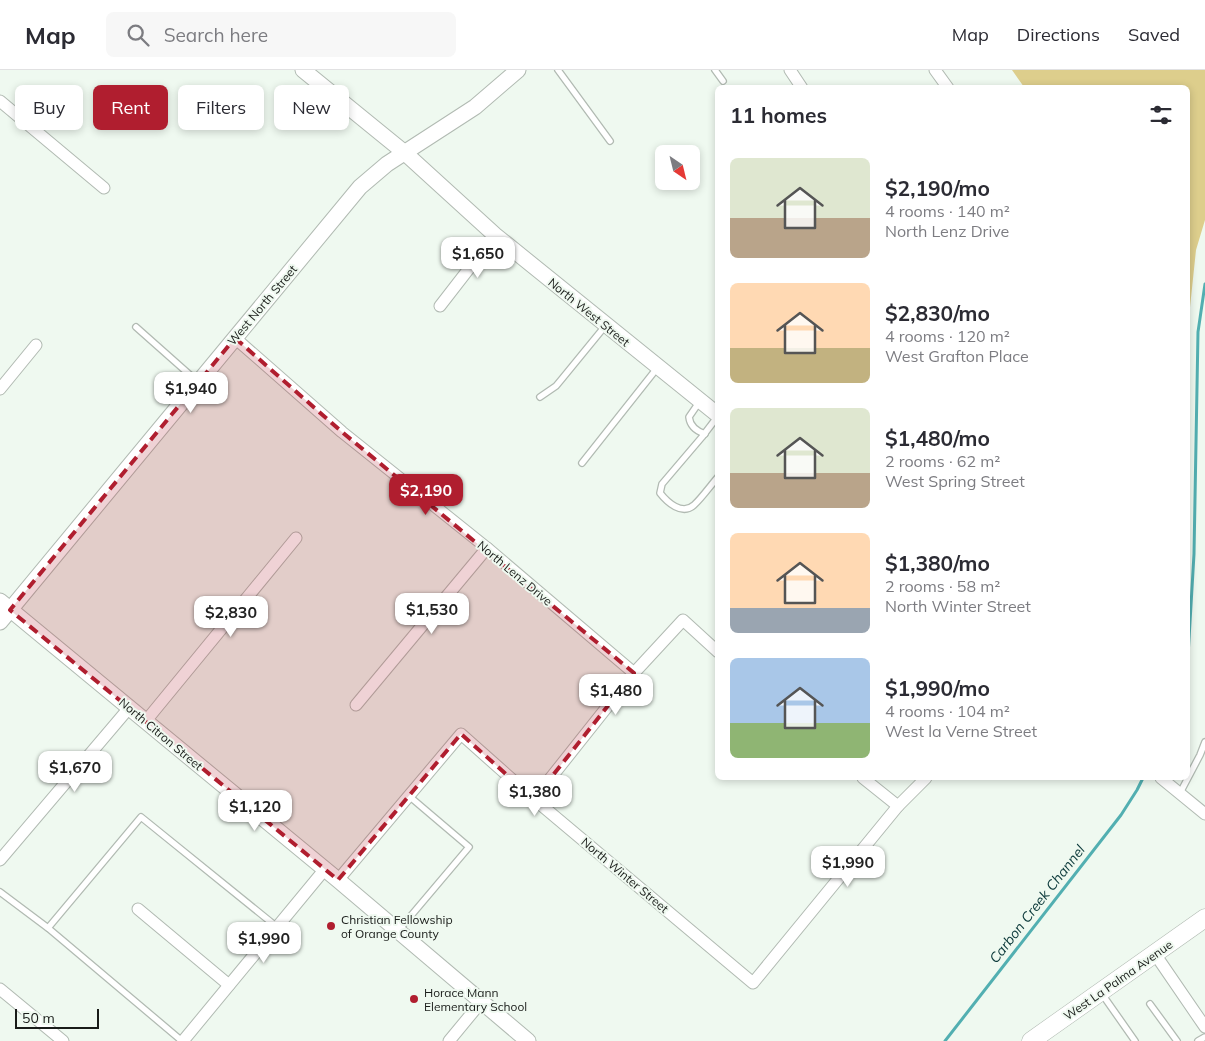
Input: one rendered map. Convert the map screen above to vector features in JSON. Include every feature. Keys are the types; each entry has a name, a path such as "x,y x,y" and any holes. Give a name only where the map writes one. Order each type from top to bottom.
{"main road":[{"name":"West La Palma Avenue","path":"1031,1041 1205,918"}],"street":[{"name":"North West Street","path":"303,70 405,153 495,235 715,414"},
{"name":"West North Street","path":"0,622 5,605 198,382 360,187 387,164 475,107 518,70"},
{"path":"790,70 800,85"},
{"path":"935,70 946,85"},
{"path":"0,101 104,188"},
{"path":"440,306 495,235"},
{"name":"North Lenz Drive","path":"235,338 342,432 487,548 634,673"},
{"path":"0,390 36,346"},
{"path":"145,722 296,538"},
{"path":"356,705 487,548"},
{"name":"North Citron Street","path":"5,605 338,880 528,1041"},
{"path":"534,799 634,673 683,620 715,649"},
{"path":"0,860 129,708"},
{"name":"North Winter Street","path":"338,880 461,734 534,799 753,983 898,806"},
{"path":"866,780 898,806 924,780"},
{"path":"1164,780 1205,814"},
{"path":"182,1041 325,870"},
{"path":"138,909 229,985"},
{"path":"1154,954 1205,1028"},
{"path":"0,989 63,1041"},
{"path":"448,1041 482,1001"}],"lane":[{"path":"558,70 610,141"},
{"path":"715,70 723,81"},
{"path":"540,398 556,386 606,325"},
{"path":"136,327 198,382"},
{"path":"582,464 658,367"},
{"path":"700,401 689,417 696,430 705,434"},
{"path":"715,420 662,484 660,493 666,502 676,508 688,509 694,506 715,481"},
{"path":"1190,774 1205,742"},
{"path":"1180,793 1187,780"},
{"path":"398,931 469,847 409,796"},
{"path":"48,928 141,817 277,927"},
{"path":"0,892 48,928 182,1041"},
{"path":"1101,992 1135,1041"},
{"path":"1150,1004 1177,1041"},
{"path":"1198,1041 1205,1037"}],"highlighted area":[{"path":"235,338 342,432 634,673 534,799 461,734 338,880 10,610"}],"shaded area":[{"path":"1012,70 1205,70 1205,220 1196,250 1190,307 1190,85 1023,85"}],"waterway":[{"name":"Carbon Creek Channel","path":"1190,622 1194,554 1198,332 1205,284"},
{"name":"Carbon Creek Channel","path":"945,1041 1121,815 1142,780"}],"place":[{"name":"Christian Fellowship of Orange County","path":"331,926"},
{"name":"Horace Mann Elementary School","path":"414,999"}]}
